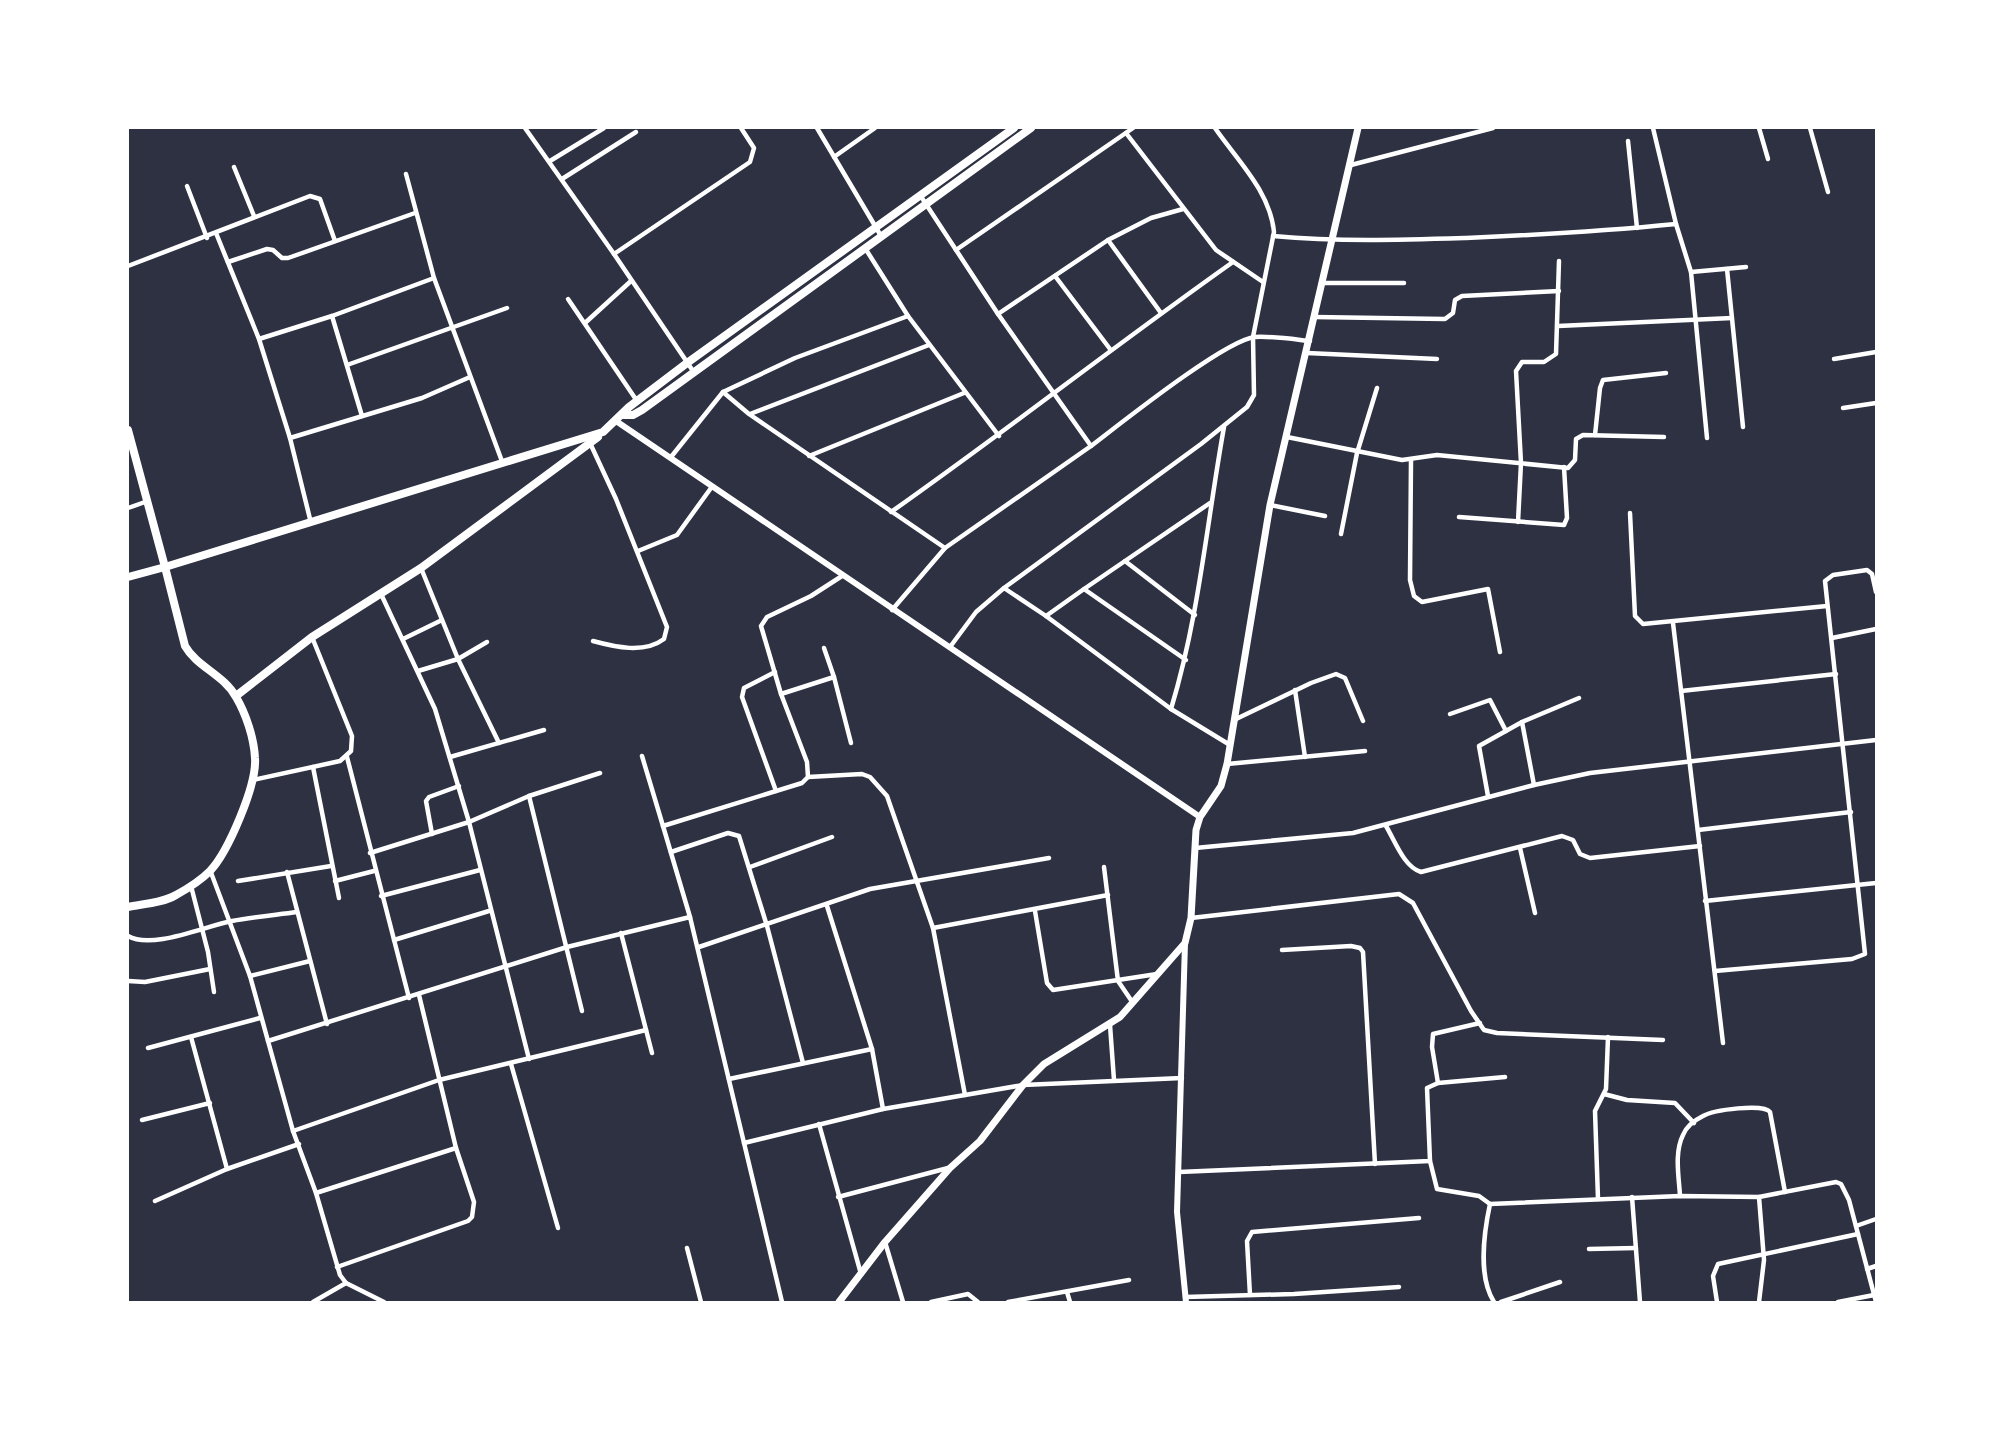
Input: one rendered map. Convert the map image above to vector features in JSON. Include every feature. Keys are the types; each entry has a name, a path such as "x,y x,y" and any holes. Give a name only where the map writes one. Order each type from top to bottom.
{"main road":[{"path":"236,696 312,637 421,568 603,432 637,401 687,363 1014,128"},
{"path":"624,415 633,415 642,410 1030,128"},
{"path":"839,1302 885,1242 950,1168 981,1141 1023,1085 1044,1064 1110,1025 1133,1003 1185,943 1191,918 1195,848 1200,817 1221,786 1227,764 1270,504 1310,341 1330,241 1351,165 1358,128"},
{"path":"128,430 145,502 165,567 185,646 190,654 222,680 236,696 252,739 255,759 253,780 236,826 210,870 175,897 128,907"},
{"path":"128,577 603,432"}],"street":[{"path":"525,128 562,178 693,371"},
{"path":"550,161 604,128"},
{"path":"614,254 750,162 754,148 741,128"},
{"path":"817,128 881,236"},
{"path":"834,157 875,128"},
{"path":"956,250 1133,128"},
{"path":"950,647 976,612 1004,588 1224,426 1247,407 1254,395 1253,337 1273,236 1273,219 1266,199 1215,128"},
{"path":"1351,165 1493,128"},
{"path":"1653,128 1676,224 1691,272 1707,438"},
{"path":"1759,128 1768,159"},
{"path":"1810,128 1827,192"},
{"path":"562,178 636,132"},
{"path":"1126,133 1216,250 1263,282"},
{"path":"1628,141 1637,228"},
{"path":"234,167 254,216"},
{"path":"406,174 415,213 450,328 503,464"},
{"path":"187,186 207,238"},
{"path":"920,195 998,314 1055,391 1091,446"},
{"path":"128,266 207,238 254,216 316,196 320,199 335,241"},
{"path":"998,314 1108,240 1145,220 1183,209"},
{"path":"228,262 267,249 273,250 282,258 288,258 415,213"},
{"path":"1273,236 1330,241 1581,233 1676,224"},
{"path":"216,233 259,339 290,438 310,523"},
{"path":"1108,240 1161,313"},
{"path":"865,247 908,316 964,393 999,436"},
{"path":"1518,522 1521,463 1516,368 1522,362 1544,362 1556,354 1559,261"},
{"path":"891,513 999,436 1110,350 1233,262"},
{"path":"1691,272 1746,267"},
{"path":"1727,269 1743,427"},
{"path":"1055,276 1110,350"},
{"path":"259,339 333,316 434,278"},
{"path":"585,323 631,281"},
{"path":"1321,283 1404,283"},
{"path":"1314,317 1445,319 1453,313 1455,300 1462,296 1559,291"},
{"path":"568,299 637,401"},
{"path":"347,365 507,308"},
{"path":"333,316 362,416"},
{"path":"671,457 723,392 795,358 908,316"},
{"path":"1558,327 1732,318"},
{"path":"892,610 945,548 1192,372 1253,337 1310,341"},
{"path":"749,414 929,345"},
{"path":"1834,359 1876,352"},
{"path":"1307,353 1437,359"},
{"path":"1595,435 1600,388 1603,380 1666,372"},
{"path":"290,438 422,398 470,377"},
{"path":"1341,534 1357,453 1377,388"},
{"path":"723,392 749,414 945,548"},
{"path":"809,456 964,393"},
{"path":"1843,408 1876,403"},
{"path":"616,421 671,457 711,488 1200,817"},
{"path":"1171,709 1186,660 1195,615 1210,503 1224,426"},
{"path":"1287,437 1357,453 1411,460 1426,454 1564,467 1571,467 1574,464 1578,437 1595,435 1664,437"},
{"path":"590,442 638,551 667,627 664,639 659,643 632,648 593,641"},
{"path":"1411,460 1410,580 1414,596 1422,602 1488,589 1500,652"},
{"path":"1459,517 1564,525 1567,518 1564,467"},
{"path":"638,551 677,535 711,488"},
{"path":"128,508 145,502"},
{"path":"1046,616 1210,503"},
{"path":"1270,504 1325,516"},
{"path":"1630,513 1635,616 1638,622 1647,625 1673,623 1827,606"},
{"path":"1125,561 1195,615"},
{"path":"421,568 458,658 499,743"},
{"path":"1714,972 1860,958 1866,950 1825,582 1833,575 1870,571 1876,592"},
{"path":"808,777 807,762 781,694 762,631 763,621 811,596 842,576"},
{"path":"1004,588 1046,616 1171,709 1230,745"},
{"path":"1084,589 1186,660"},
{"path":"381,594 435,709 469,822 489,911 529,1059"},
{"path":"403,639 442,620"},
{"path":"1673,623 1723,1043"},
{"path":"1832,638 1876,629"},
{"path":"312,637 352,736 353,745 347,757 374,871 409,998"},
{"path":"418,670 458,658 487,642"},
{"path":"824,648 851,743"},
{"path":"775,672 749,685 742,692 742,697 776,790"},
{"path":"1682,691 1836,674"},
{"path":"1234,720 1295,690 1331,675 1341,675 1351,689 1363,721"},
{"path":"781,694 834,677"},
{"path":"1295,690 1305,757"},
{"path":"1488,796 1478,749 1484,742 1522,722 1579,698"},
{"path":"1450,714 1490,700 1506,731"},
{"path":"1522,722 1534,785"},
{"path":"450,757 544,730"},
{"path":"1195,848 1339,835 1386,826 1488,796 1590,772 1876,740"},
{"path":"1227,764 1365,751"},
{"path":"642,756 699,947 782,1302"},
{"path":"253,780 347,757"},
{"path":"313,767 339,898"},
{"path":"370,853 469,822 529,796 600,773"},
{"path":"663,826 802,783 808,777 862,774 876,782 888,796 933,928 965,1095"},
{"path":"432,834 426,801 429,797 459,786"},
{"path":"529,796 582,1011"},
{"path":"1698,830 1851,812"},
{"path":"1386,826 1407,862 1421,872 1562,836 1573,840 1580,854 1590,858 1700,846"},
{"path":"671,852 728,833 736,834 744,846 803,1063"},
{"path":"750,867 832,837"},
{"path":"1520,848 1535,913"},
{"path":"699,947 827,906 870,889 1049,858"},
{"path":"238,881 331,866"},
{"path":"1104,867 1118,981 1133,1003"},
{"path":"210,870 250,976 293,1131 334,1247 337,1267 346,1283 384,1302"},
{"path":"381,896 480,870"},
{"path":"335,881 374,871"},
{"path":"288,872 327,1024"},
{"path":"1705,901 1876,883"},
{"path":"191,885 214,992"},
{"path":"1191,918 1399,894 1413,903 1480,1023 1489,1032 1663,1040"},
{"path":"933,928 1035,911 1108,895"},
{"path":"827,906 872,1049 883,1109"},
{"path":"394,940 489,911"},
{"path":"1035,911 1049,988 1058,990 1157,975"},
{"path":"128,936 134,939 152,940 230,922 297,912"},
{"path":"268,1041 567,947 690,917"},
{"path":"621,933 652,1053"},
{"path":"1185,943 1177,1212 1185,1300 1250,1294 1294,1294 1399,1287"},
{"path":"1282,950 1351,946 1360,948 1363,952 1375,1164"},
{"path":"250,976 310,961"},
{"path":"128,981 146,982 210,969"},
{"path":"337,1267 468,1221 472,1217 474,1202 456,1148 419,994"},
{"path":"148,1048 260,1018"},
{"path":"1438,1083 1431,1039 1433,1034 1480,1023"},
{"path":"1110,1025 1114,1080"},
{"path":"293,1131 439,1080 646,1030"},
{"path":"191,1037 227,1169"},
{"path":"1598,1200 1595,1111 1604,1094 1608,1037"},
{"path":"729,1078 872,1049"},
{"path":"511,1064 558,1228"},
{"path":"1505,1077 1438,1083 1432,1085 1426,1092 1430,1161 1437,1189 1479,1196 1490,1204 1632,1197 1759,1197 1836,1182 1841,1184 1849,1200 1876,1302"},
{"path":"744,1143 883,1109 1023,1085 1182,1078"},
{"path":"1604,1094 1627,1100 1675,1103 1694,1123"},
{"path":"142,1120 210,1103"},
{"path":"1680,1196 1680,1143 1683,1134 1694,1123 1710,1113 1761,1106 1768,1108 1785,1192"},
{"path":"819,1124 861,1274"},
{"path":"155,1201 227,1169 298,1144"},
{"path":"316,1193 456,1148"},
{"path":"1179,1172 1430,1161"},
{"path":"838,1197 950,1168"},
{"path":"1632,1197 1640,1302"},
{"path":"1759,1197 1764,1254 1759,1302"},
{"path":"1490,1204 1485,1269 1488,1292 1494,1302"},
{"path":"1250,1294 1247,1241 1252,1232 1419,1218"},
{"path":"1856,1226 1876,1219"},
{"path":"1717,1302 1714,1269 1718,1264 1858,1234"},
{"path":"885,1242 903,1302"},
{"path":"687,1248 701,1302"},
{"path":"1589,1249 1636,1248"},
{"path":"1867,1269 1876,1266"},
{"path":"1008,1302 1129,1280"},
{"path":"1501,1302 1560,1282"},
{"path":"313,1302 346,1283"},
{"path":"1067,1292 1070,1302"},
{"path":"931,1302 968,1294 978,1302"},
{"path":"1294,1294 1296,1302"},
{"path":"1838,1302 1874,1295"}]}
